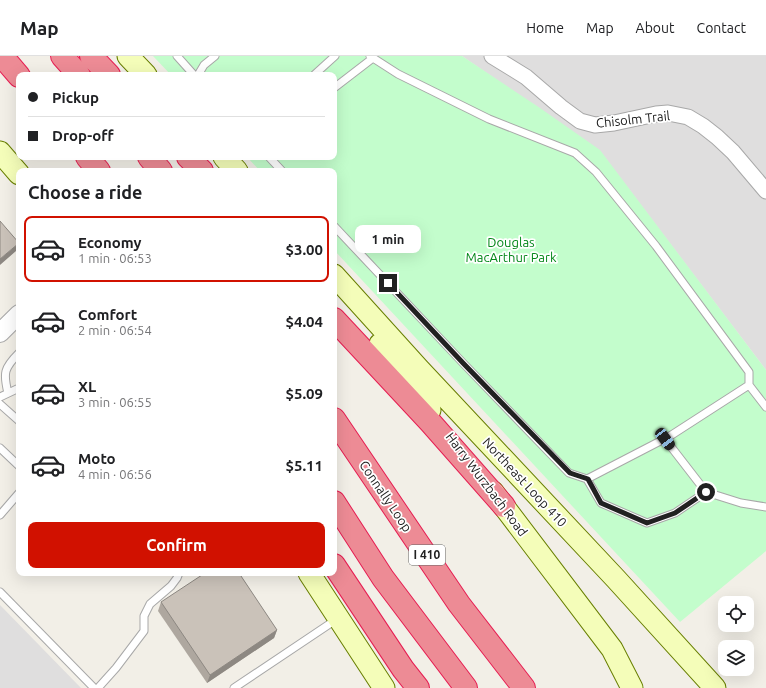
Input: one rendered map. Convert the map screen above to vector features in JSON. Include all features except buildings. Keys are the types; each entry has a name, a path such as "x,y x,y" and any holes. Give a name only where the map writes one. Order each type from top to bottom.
{"highway":[{"path":"2,56 16,72"},
{"path":"62,56 76,72"},
{"path":"91,56 106,72"},
{"path":"90,160 96,168"},
{"path":"152,160 158,168"},
{"path":"191,160 199,168"},
{"path":"337,322 430,422 504,506"},
{"name":"Connally Loop","path":"337,423 459,604 524,688"},
{"path":"337,507 383,578 466,688"},
{"path":"337,570 403,669 418,688"}],"main road":[{"path":"128,56 143,72"},
{"path":"0,152 16,171"},
{"path":"227,160 234,168"},
{"name":"Northeast Loop 410","path":"337,278 419,370 616,579 715,688"},
{"name":"Harry Wurzbach Road","path":"337,289 612,649 632,688"},
{"path":"311,576 384,688"}],"street":[{"name":"Chisolm Trail","path":"492,56 526,77 580,121 596,125 614,124 656,114 668,113 688,117 703,126 733,152 766,191"},
{"path":"0,332 16,317"}],"lane":[{"path":"177,56 191,72"},
{"path":"200,72 204,65 215,56"},
{"path":"317,72 335,56"},
{"path":"337,86 372,57 398,74 488,119 575,153 596,172 656,246 749,372 749,385 766,406"},
{"path":"272,160 279,168"},
{"path":"337,229 463,363 570,473 588,479 601,503 647,523 675,513 706,492"},
{"path":"8,393 4,379 6,368 16,356"},
{"path":"588,479 665,439 749,385"},
{"path":"0,397 16,389"},
{"path":"0,404 16,419"},
{"path":"8,411 16,412"},
{"path":"665,439 706,492 740,503 766,507"},
{"path":"0,448 16,463"},
{"path":"0,515 16,496"},
{"path":"98,688 116,668 144,631 144,616 150,604 171,586 178,576"},
{"path":"0,592 94,688"},
{"path":"234,688 338,618"}],"shaded area":[{"path":"462,56 766,56 766,370 600,151"},
{"path":"0,605 81,688 0,688"}],"green space":[{"name":"Douglas MacArthur Park","path":"153,56 462,56 600,150 766,370 766,551 680,622 337,253 337,168 257,168 250,160 337,160 337,72 168,72"}],"route":[{"path":"388,283 570,473 588,479 601,503 647,523 675,513 706,492"}]}
